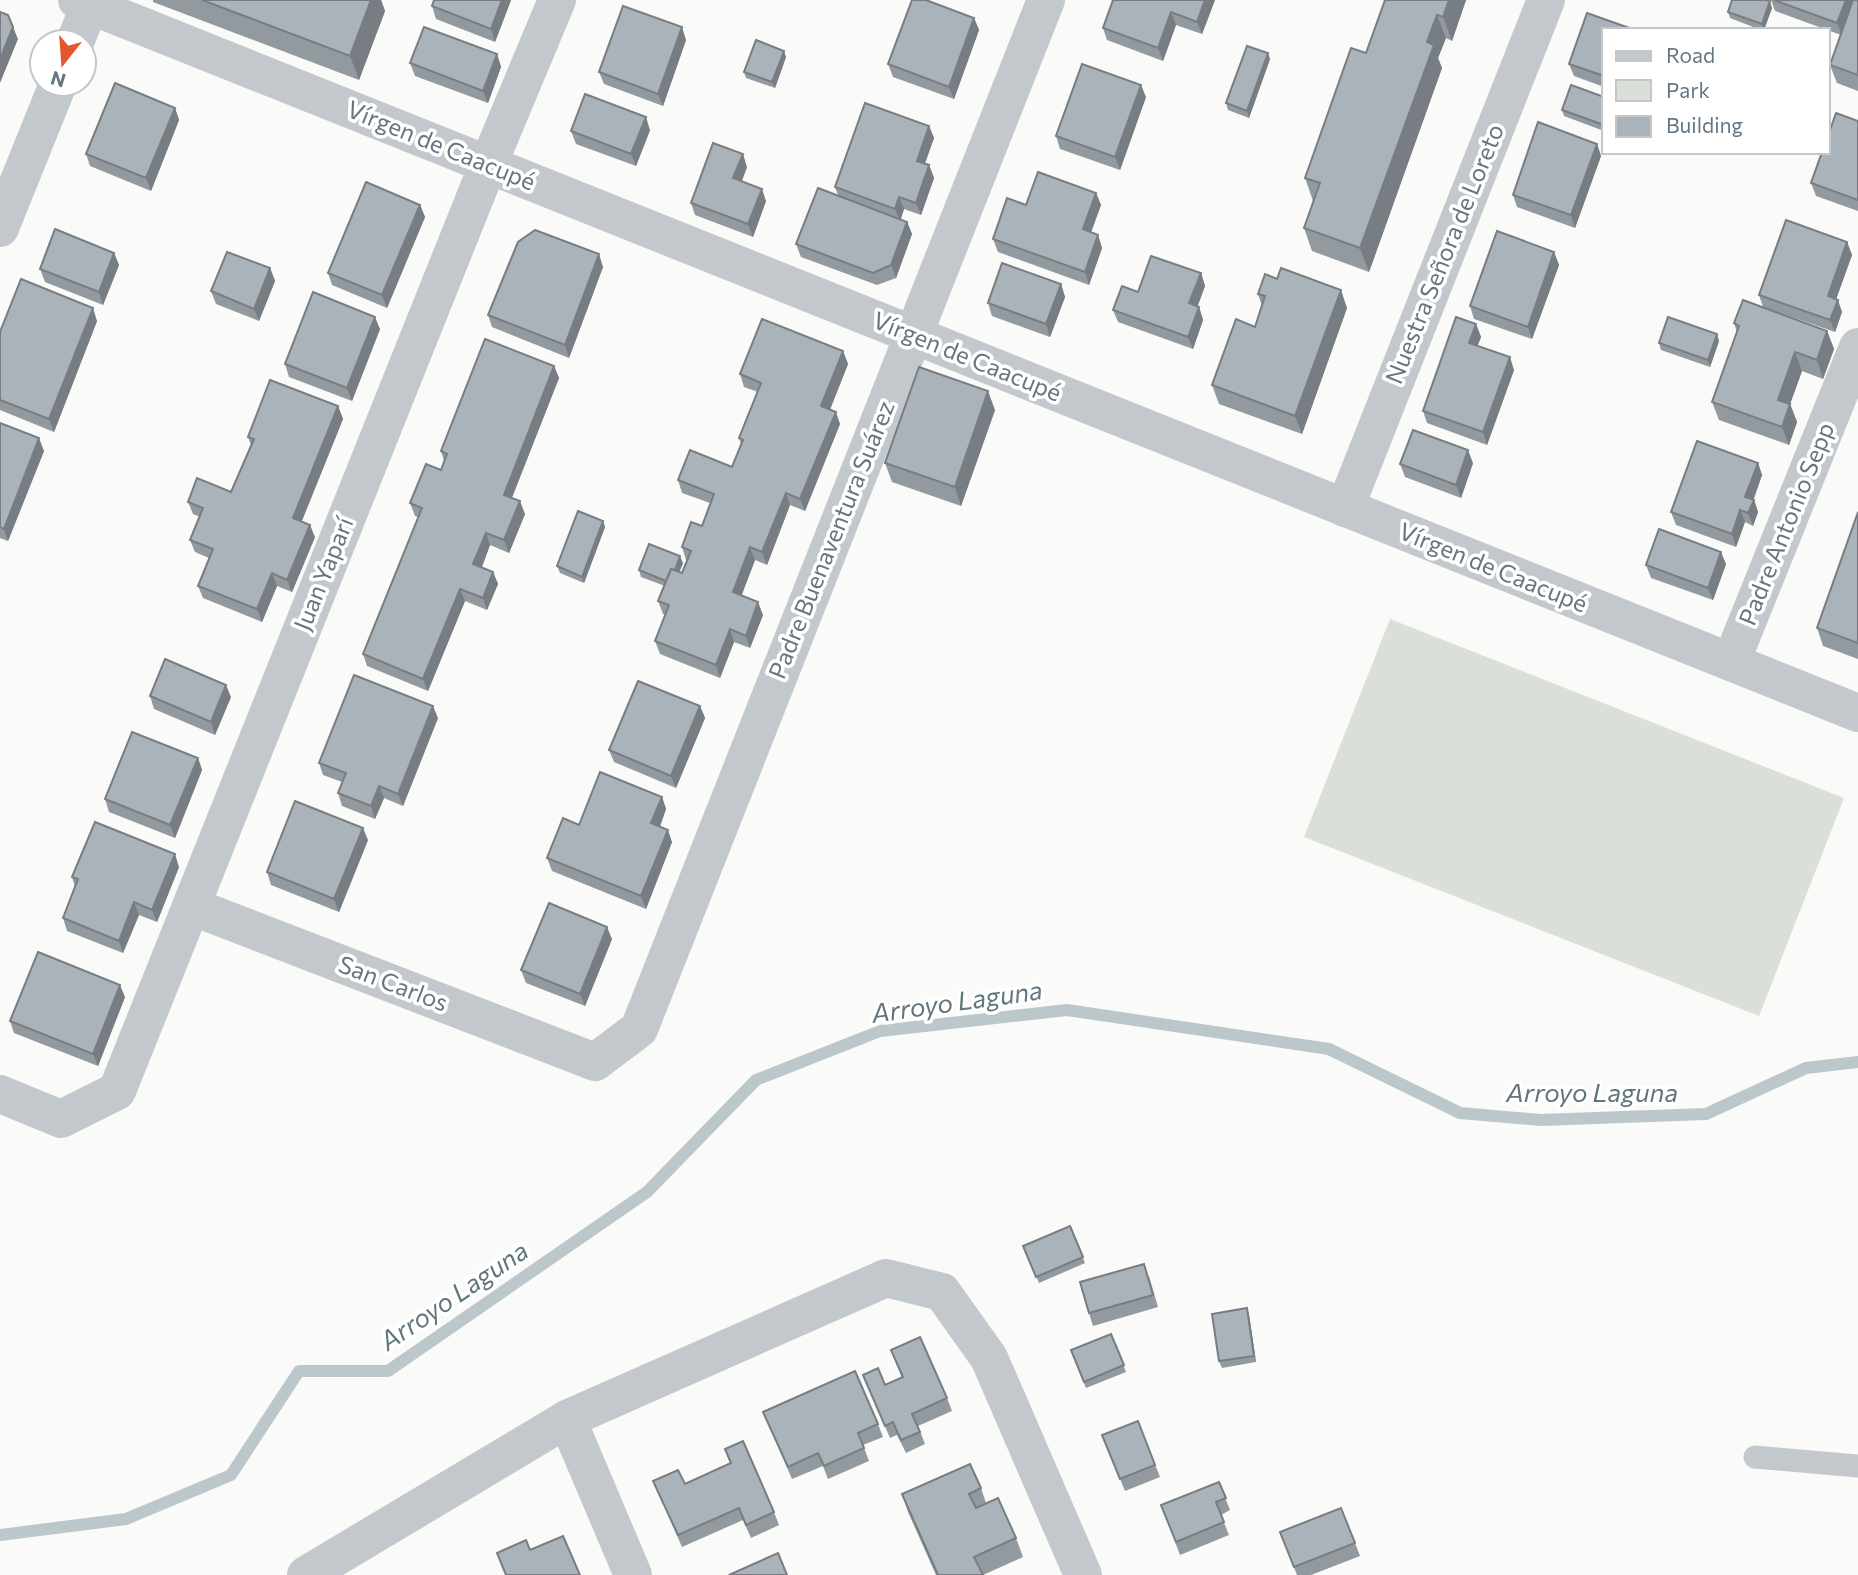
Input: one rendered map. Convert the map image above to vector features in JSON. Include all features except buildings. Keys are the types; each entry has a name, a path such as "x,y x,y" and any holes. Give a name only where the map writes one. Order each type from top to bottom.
{"street":[{"name":"Juan Yaparí","path":"0,1094 61,1119 117,1091 488,165 557,0"},
{"name":"Padre Buenaventura Suárez","path":"595,1062 639,1029 1046,0"},
{"name":"Nuestra Señora de Loreto","path":"1345,508 1546,0"},
{"name":"Vírgen de Caacupé","path":"86,2 1858,713"},
{"path":"79,28 86,2"},
{"path":"0,228 52,98"},
{"name":"Padre Antonio Sepp","path":"1731,662 1858,347"},
{"name":"San Carlos","path":"191,906 595,1062"},
{"path":"306,1575 568,1419 886,1278 942,1293 989,1358 1083,1575"},
{"path":"568,1419 633,1575"}],"lane":[{"path":"1755,1457 1858,1466"}],"green space":[{"path":"1390,619 1844,798 1759,1016 1304,837"}],"waterway":[{"name":"Arroyo Laguna","path":"0,1535 126,1519 231,1475 299,1371 388,1371 647,1192 756,1080 880,1031 1067,1010 1329,1049 1460,1113 1541,1120 1706,1114 1806,1068 1858,1062"}]}
